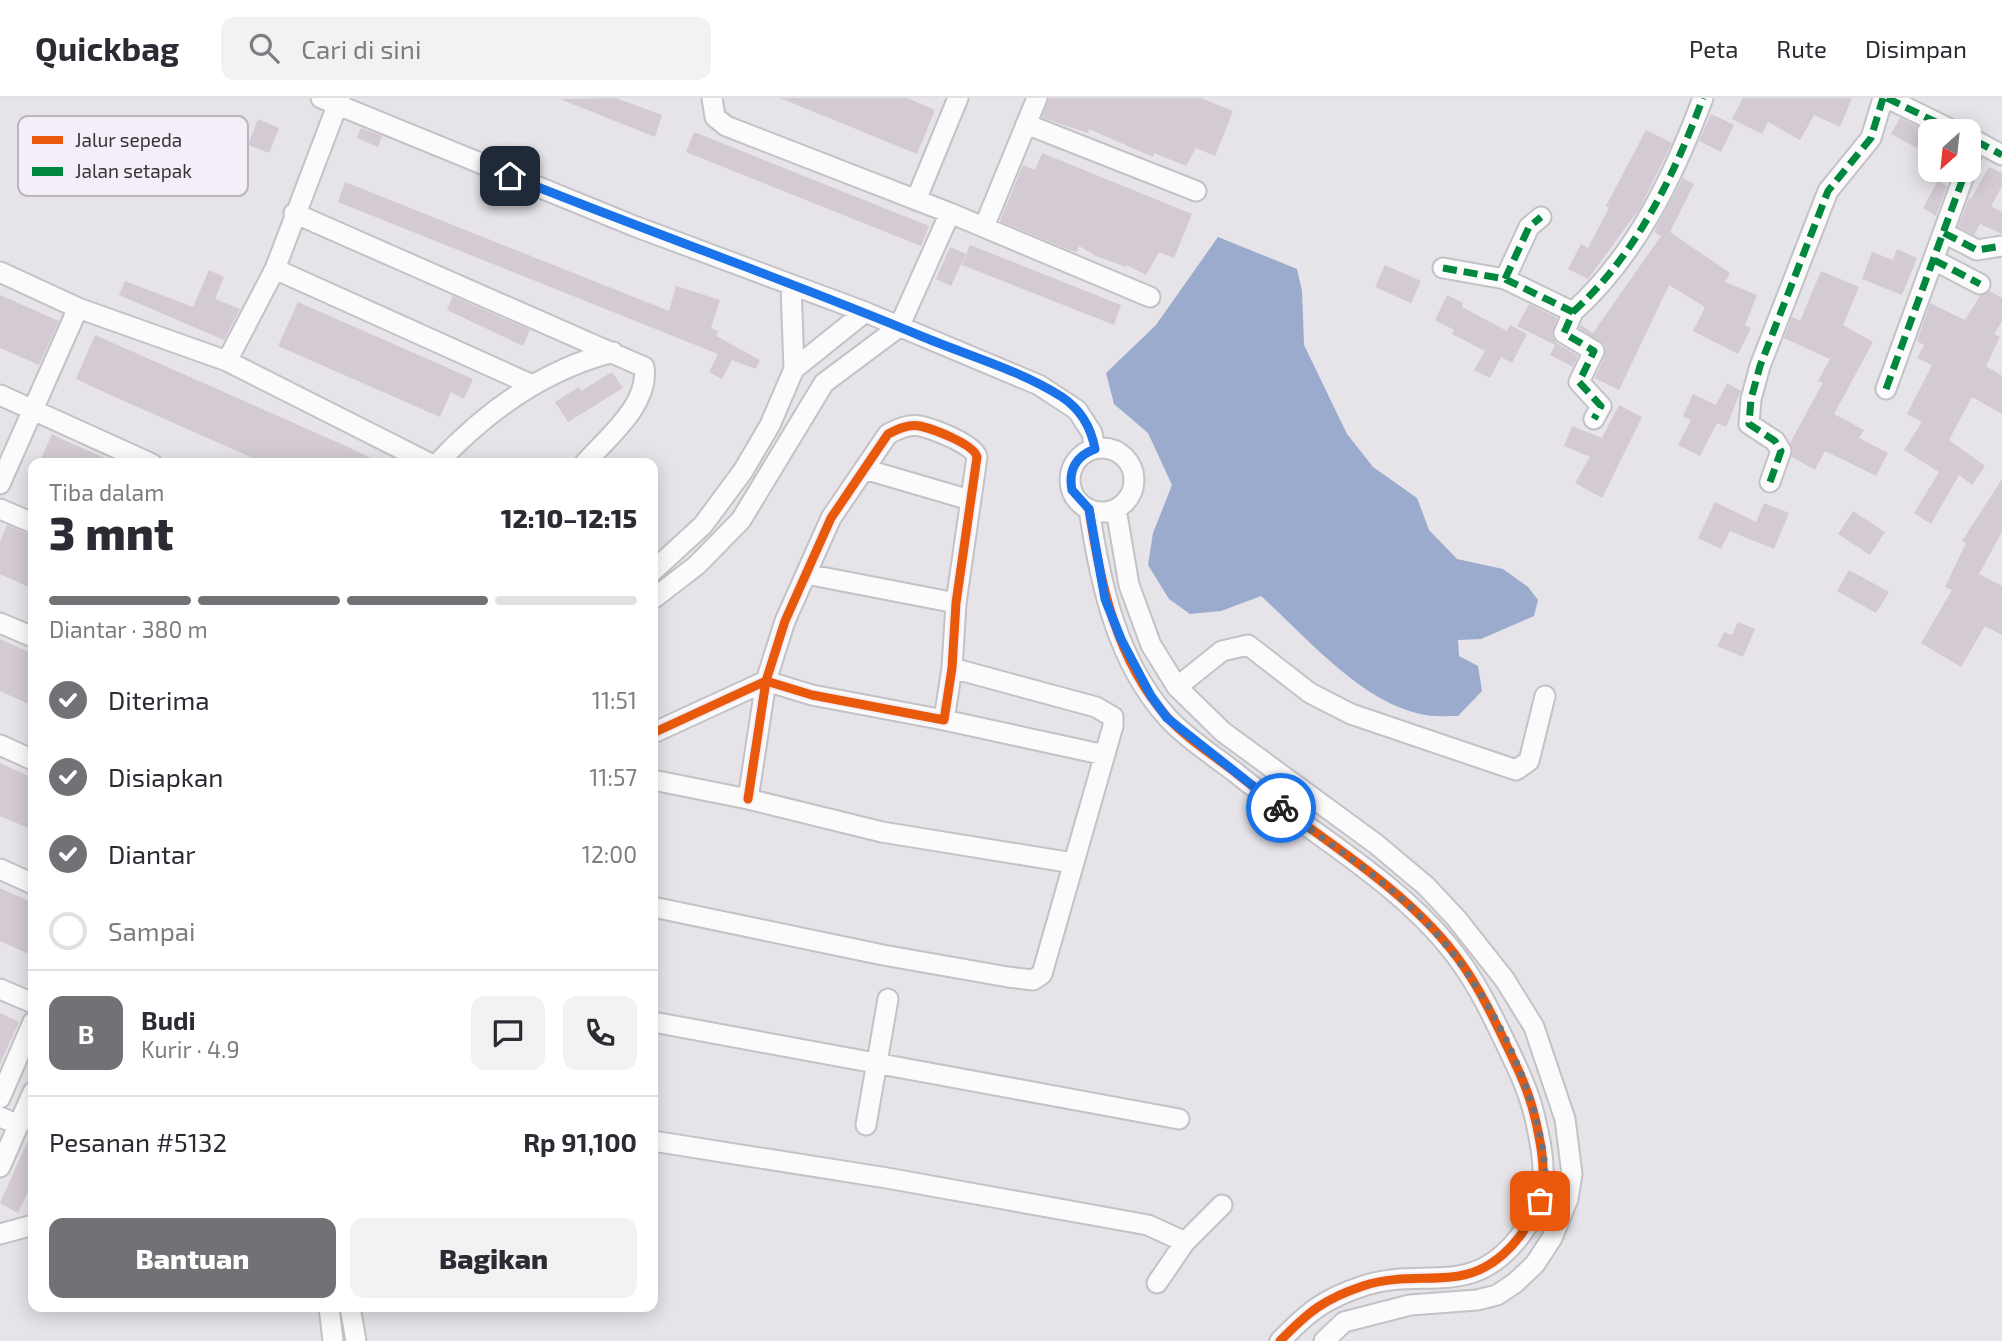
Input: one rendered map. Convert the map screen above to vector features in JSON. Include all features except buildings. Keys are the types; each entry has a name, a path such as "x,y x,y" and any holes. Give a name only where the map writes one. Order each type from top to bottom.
{"street":[{"path":"712,98 715,117 726,126 950,213 1150,297"},
{"path":"916,200 958,98"},
{"path":"984,227 1037,98"},
{"path":"1594,419 1601,407 1579,382 1594,351 1564,333 1573,312 1596,291 1621,257 1633,247 1671,172 1703,98"},
{"path":"1770,482 1781,451 1775,441 1749,424 1751,399 1760,366 1828,191 1871,138 1885,98 1929,119"},
{"path":"227,362 275,269 333,100 634,226 865,312 1061,396 1077,410 1092,433 1095,449"},
{"path":"1026,124 1196,191"},
{"path":"1981,144 2002,155"},
{"path":"1886,389 1962,182"},
{"path":"294,213 644,367 643,389 627,416 589,458"},
{"path":"658,595 697,565 741,520 824,383 899,327 950,213"},
{"path":"1505,279 1529,228 1541,217"},
{"path":"1944,233 1977,250 2002,246"},
{"path":"1934,260 1980,284"},
{"path":"1443,268 1505,279 1573,312"},
{"path":"275,269 530,384"},
{"path":"0,272 78,307 227,362 419,458"},
{"path":"658,566 703,525 743,471 770,425 794,369 791,285"},
{"path":"0,484 78,307"},
{"path":"794,369 865,312"},
{"path":"442,458 462,436 530,384 587,359 613,352"},
{"path":"0,395 139,458"},
{"path":"748,799 766,681 785,621 831,518 888,433 903,426 920,426 971,446 976,451 944,720"},
{"path":"1095,449 1113,450 1128,461 1133,470 1133,488 1124,504 1116,509 1107,512 1089,509 1076,498 1070,481 1074,464 1086,452 1095,449"},
{"path":"864,469 970,500"},
{"path":"0,509 28,521"},
{"path":"1089,509 1105,599 1137,671 1167,718 1423,919 1460,962 1488,1006 1530,1095 1545,1172 1540,1201 1520,1235 1503,1254 1482,1270 1458,1277 1365,1285 1310,1309 1280,1341"},
{"path":"1116,509 1129,585 1151,645 1177,687 1223,732 1376,844 1426,886 1456,918 1505,980 1534,1027 1565,1119 1572,1174 1568,1199 1552,1238 1535,1264 1515,1283 1497,1296 1410,1305 1345,1322 1324,1341"},
{"path":"806,574 956,603"},
{"path":"0,623 28,636"},
{"path":"1177,687 1222,651 1248,645 1310,693 1351,714 1516,770 1529,761 1545,696"},
{"path":"658,908 883,955 1033,980 1042,974 1113,726 1110,713 952,668"},
{"path":"658,731 766,681 812,695 1105,755"},
{"path":"0,745 28,758"},
{"path":"658,781 748,799 882,832 1073,863"},
{"path":"0,869 28,882"},
{"path":"0,989 28,1001"},
{"path":"866,1125 888,999"},
{"path":"658,1023 1179,1119"},
{"path":"0,1098 28,1034"},
{"path":"0,1167 28,1104"},
{"path":"0,1117 19,1125"},
{"path":"658,1142 887,1178 1148,1225 1185,1242"},
{"path":"1157,1283 1185,1242 1222,1206"},
{"path":"0,1234 28,1226"},
{"path":"330,1312 333,1341"},
{"path":"351,1312 356,1341"}],"water":[{"path":"1218,237 1297,269 1302,291 1304,345 1347,434 1373,467 1417,498 1429,530 1457,559 1503,569 1528,587 1538,600 1534,616 1481,639 1458,640 1459,656 1478,666 1482,691 1458,716 1420,714 1376,696 1334,665 1261,596 1221,611 1190,614 1169,599 1148,565 1153,533 1172,485 1148,433 1114,404 1106,373 1156,325"}],"marked path":[{"path":"1573,312 1616,266 1650,214 1679,157 1703,98"},
{"path":"1770,482 1781,451 1775,441 1749,424 1751,399 1760,366 1828,191 1871,138 1883,98"},
{"path":"1887,98 1930,119"},
{"path":"1981,144 2002,155"},
{"path":"1886,389 1962,182"},
{"path":"1505,279 1529,227 1541,217"},
{"path":"1944,233 1977,250 2002,246"},
{"path":"1934,260 1980,284"},
{"path":"1443,268 1505,279 1573,312 1564,333 1594,351 1579,382 1601,406 1594,419"}],"cycle path":[{"path":"907,426 920,426 969,447 977,457 956,603 952,668 944,720 812,695 766,681 785,621 831,518 888,434 907,426"},
{"path":"1089,509 1113,619 1135,671 1149,695 1174,725 1264,795 1356,861 1440,936 1462,964 1485,1002 1522,1079 1535,1118 1542,1150 1541,1193 1530,1221 1502,1256 1465,1275 1385,1281 1349,1291 1317,1308 1280,1341"},
{"path":"658,731 766,681"},
{"path":"748,799 766,681"}],"way so far":[{"path":"1281,808 1378,881 1423,919 1460,962 1488,1006 1530,1095 1545,1172 1540,1201"}],"route":[{"path":"510,176 634,226 865,312 1061,396 1077,410 1092,433 1095,449 1079,457 1071,472 1070,481 1076,498 1089,509 1105,599 1137,671 1167,718 1281,808"}]}
